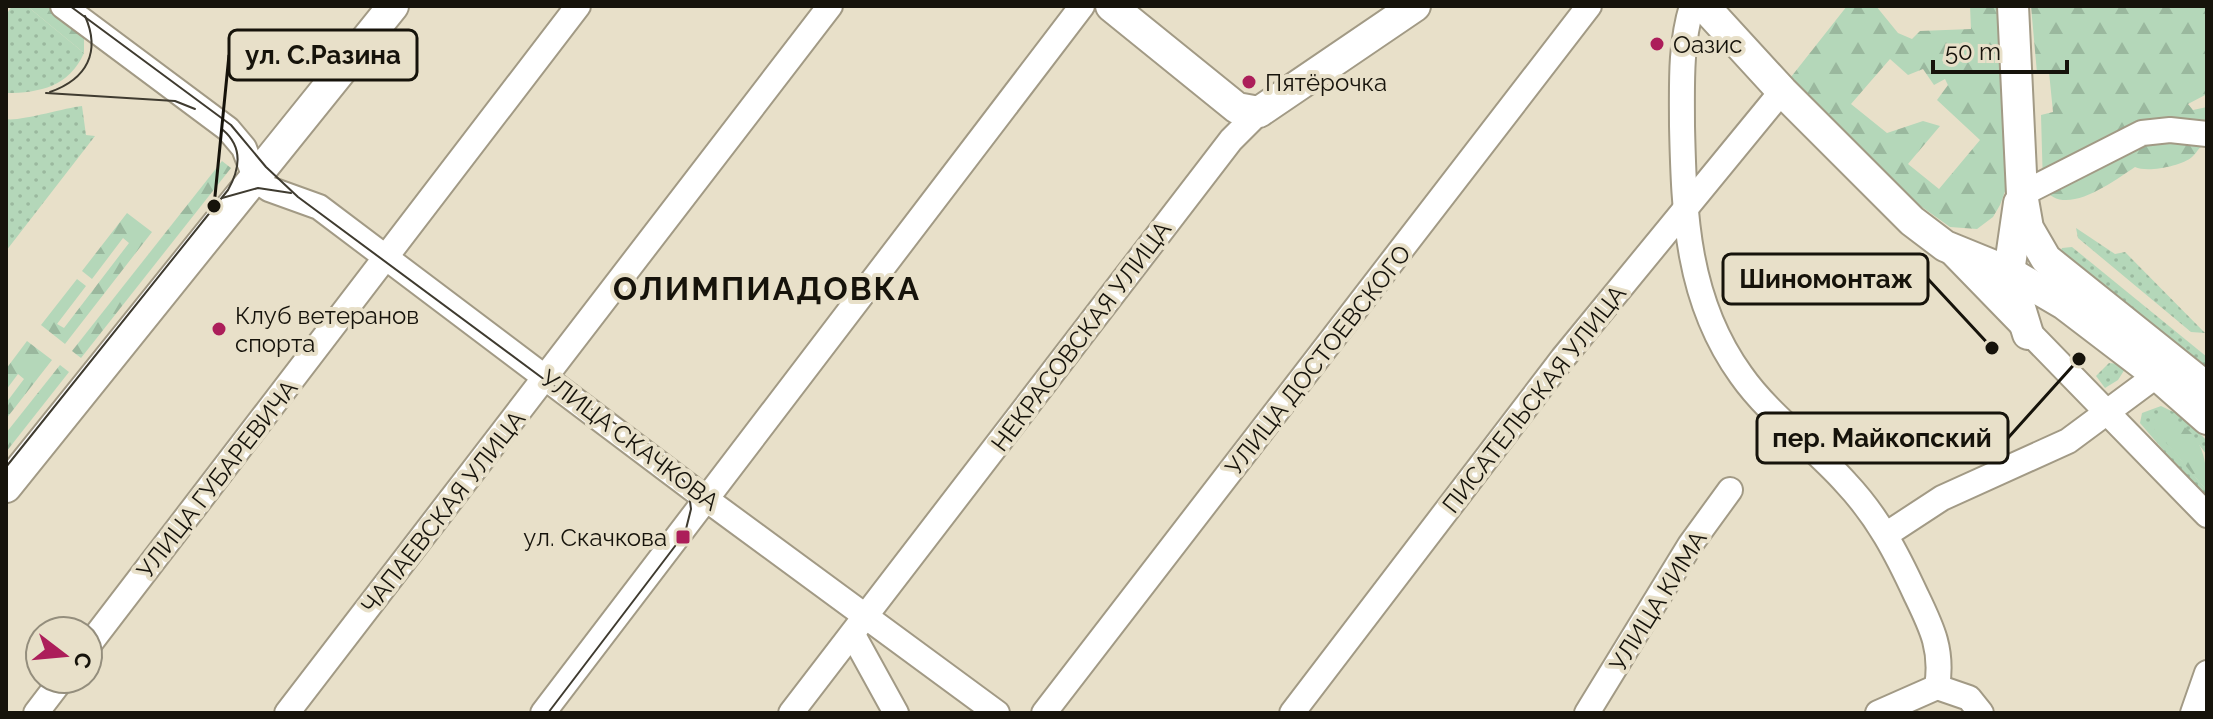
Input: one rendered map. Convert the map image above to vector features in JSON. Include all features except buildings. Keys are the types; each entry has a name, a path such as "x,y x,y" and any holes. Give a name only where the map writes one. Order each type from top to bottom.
{"main road":[{"path":"6,487 393,6"},
{"path":"1111,6 1237,108 1259,112"},
{"name":"НЕКРАСОВСКАЯ УЛИЦА","path":"1259,112 1415,6"},
{"path":"1704,6 1894,205 1945,246 2033,276 2207,388"},
{"path":"2013,6 2022,194 2024,216 2034,242 2028,334"},
{"path":"1945,246 1975,246 1988,241 2001,230 2022,194"},
{"path":"2022,194 2033,276 2207,419"}],"street":[{"path":"63,6 228,129 244,148 256,180"},
{"name":"УЛИЦА ГУБАРЕВИЧА","path":"104,625 578,6"},
{"name":"ЧАПАЕВСКАЯ УЛИЦА","path":"287,713 830,6"},
{"path":"543,713 1082,6"},
{"name":"УЛИЦА ДОСТОЕВСКОГО","path":"1044,713 1589,6"},
{"path":"1692,6 1684,44 1682,80 1685,207 1688,250 1696,282 1724,348 1742,377 1845,482 1887,534 1938,641 1941,662 1937,687"},
{"name":"ПИСАТЕЛЬСКАЯ УЛИЦА","path":"1292,713 1554,371 1782,91"},
{"name":"НЕКРАСОВСКАЯ УЛИЦА","path":"791,713 861,626 1231,140 1259,112"},
{"path":"2022,194 2142,133 2170,130 2207,134"},
{"name":"УЛИЦА СКАЧКОВА","path":"256,180 269,189 319,207 706,499 861,626 997,713"},
{"path":"1945,246 2207,515"},
{"path":"1887,534 1942,498 2068,441 2157,375"},
{"name":"УЛИЦА КИМА","path":"1587,713 1690,545 1730,490"},
{"path":"861,626 896,713"},
{"path":"2193,713 2207,673"},
{"path":"1878,713 1937,687 1969,698 1981,713"},
{"path":"36,713 50,695"}],"green space":[{"path":"12,6 27,6 84,53 62,80 42,89 6,93 6,15"},
{"path":"27,6 48,6 84,35 84,53"},
{"path":"1847,6 1876,6 1898,33 1912,39 1920,31 1971,29 1970,6 2000,6 2014,167 1993,217 1977,229 1950,227 1908,197 1791,77","holes":["1890,59 1908,75 1923,69 1934,85 1945,79 1948,85 1937,100 1980,140 1939,189 1908,164 1940,126 1923,121 1887,133 1851,104"]},
{"path":"2031,6 2207,6 2207,94 2188,104 2193,110 2207,107 2207,145 2173,166 2156,169 2135,167 2088,195 2063,200 2052,196 2043,187 2041,115 2053,112 2049,72 2037,73"},
{"path":"82,106 86,135 95,136 6,251 6,119"},
{"path":"222,161 231,168 81,358 72,351"},
{"path":"127,213 152,232 65,344 41,325 77,279 86,286 57,324 64,328 129,243 123,238 92,279 82,271"},
{"path":"2076,228 2115,254 2125,252 2205,333 2191,332 2078,238"},
{"path":"2072,247 2207,357 2207,373 2060,253 2062,248"},
{"path":"27,341 52,360 6,419 6,403 24,379 18,374 6,390 6,369"},
{"path":"2109,363 2119,364 2125,369 2118,380 2105,388 2096,376"},
{"path":"60,365 69,372 6,452 6,433"},
{"path":"2161,406 2184,417 2207,441 2207,455 2188,431 2152,425 2207,491 2207,501 2140,423 2142,413"},
{"path":"2163,415 2194,436 2203,455 2207,491 2151,425"}],"tram line":[{"path":"70,6 231,125 266,167 298,197 545,380 658,450 688,486 691,509 685,533 548,713"},
{"path":"50,92 73,80 87,63 91,41 85,16"},
{"path":"46,93 175,101 195,109"},
{"path":"6,467 228,190 238,158 234,144 223,130"},
{"path":"222,198 258,188 291,193"}],"place":[{"name":"Оазис","path":"1657,44"},
{"name":"Пятёрочка","path":"1249,82"},
{"name":"ул. С.Разина","path":"214,206"},
{"name":"Клуб ветеранов спорта","path":"219,329"},
{"name":"Шиномонтаж","path":"1992,348"},
{"name":"пер. Майкопский","path":"2079,359"},
{"name":"ул. Скачкова","path":"683,537"}],"district":[{"name":"ОЛИМПИАДОВКА","path":"767,288"}]}
